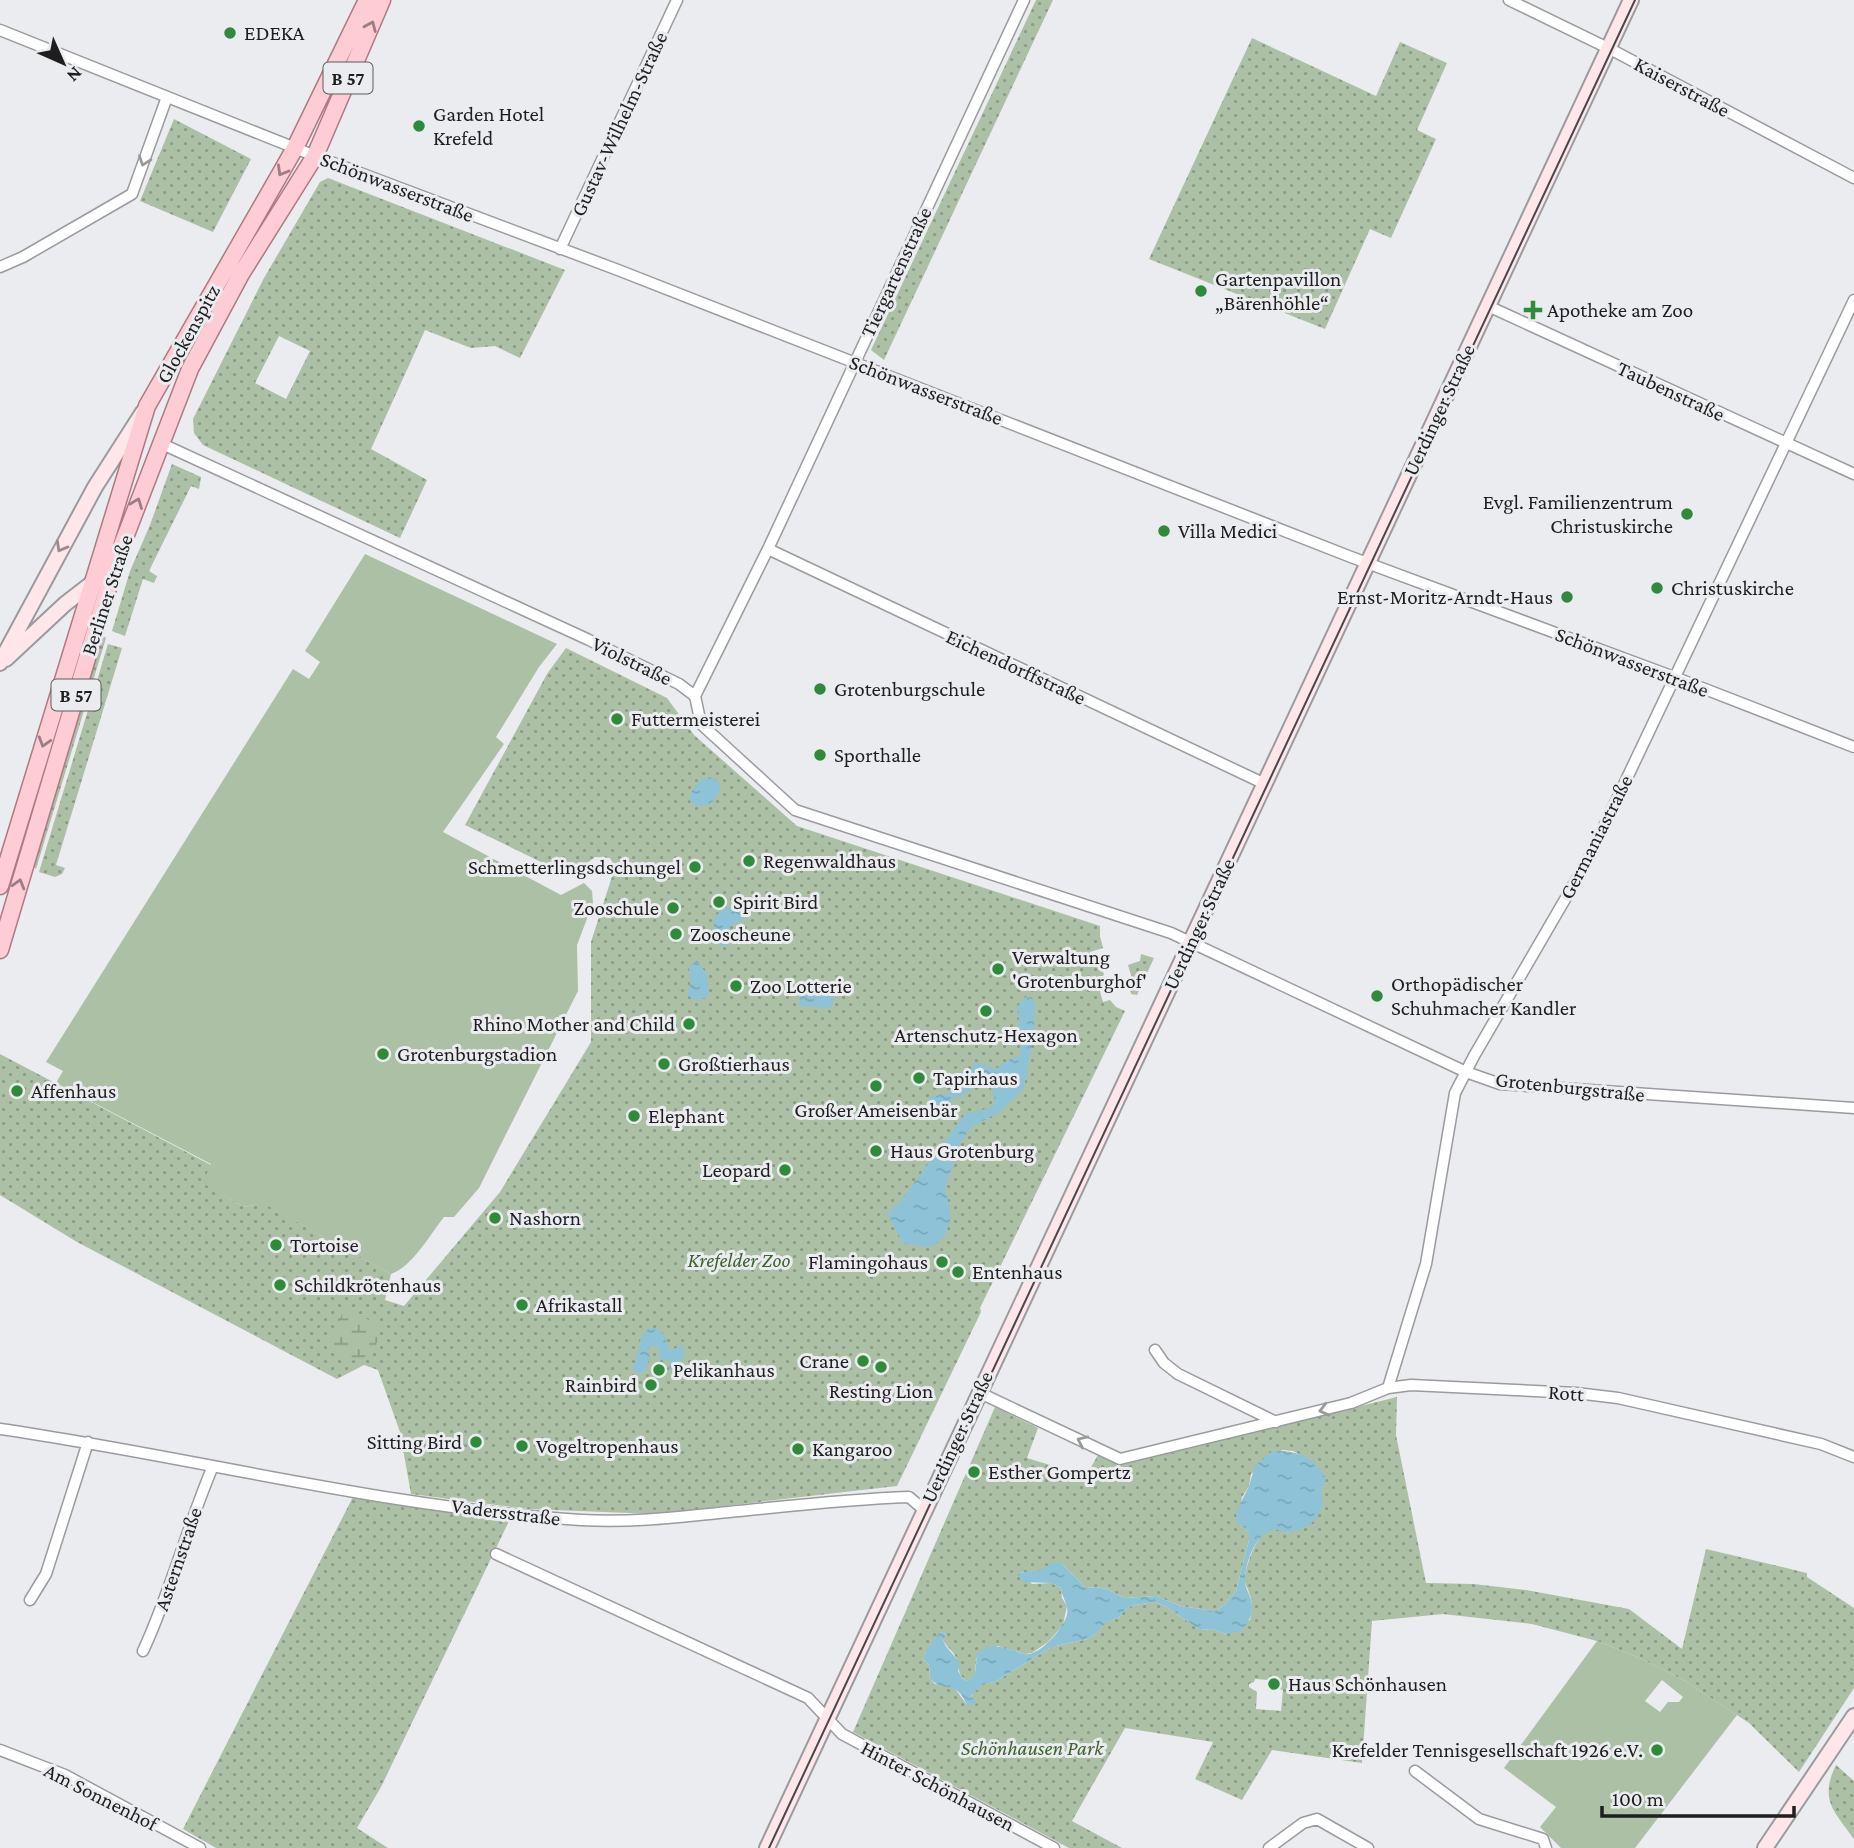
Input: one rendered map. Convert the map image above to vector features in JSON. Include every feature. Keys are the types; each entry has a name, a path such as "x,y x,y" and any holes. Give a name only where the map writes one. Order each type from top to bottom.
{"main road":[{"name":"Glockenspitz","path":"0,664 95,487 146,406 296,148 367,0"},
{"name":"Glockenspitz","path":"160,443 190,369 242,274 315,156 382,0"},
{"name":"Uerdinger Straße","path":"766,1848 1631,0"},
{"name":"Berliner Straße","path":"0,886 146,406"},
{"name":"Berliner Straße","path":"0,950 117,558 160,443"},
{"name":"Glockenspitz","path":"0,664 65,604 93,583 117,558"},
{"path":"1765,1848 1854,1716"}],"street":[{"name":"Gustav-Wilhelm-Straße","path":"560,249 677,0"},
{"name":"Tiergartenstraße","path":"695,696 768,549 1024,0"},
{"name":"Kaiserstraße","path":"1509,0 1608,48 1854,178"},
{"name":"Schönwasserstraße","path":"0,30 315,156 854,362 1367,563 1854,747"},
{"path":"0,267 23,257 132,194 167,97"},
{"name":"Germaniastraße","path":"1388,1388 1426,1264 1454,1099 1466,1072 1589,858 1854,300"},
{"name":"Taubenstraße","path":"1488,306 1854,474"},
{"name":"Violstraße","path":"160,443 679,684 695,696 701,724 795,810 1116,915 1190,942"},
{"name":"Eichendorffstraße","path":"768,549 1265,784"},
{"name":"Grotenburgstraße","path":"1190,942 1466,1072 1510,1086 1854,1108"},
{"path":"1155,1350 1164,1363 1178,1374 1277,1422"},
{"name":"Rott","path":"978,1392 1120,1459 1351,1404 1388,1388 1430,1386 1594,1394 1807,1441 1854,1457"},
{"name":"Vadersstraße","path":"0,1429 88,1442 358,1494 582,1520 650,1521 856,1498 909,1497 924,1510"},
{"path":"30,1600 46,1574 88,1442"},
{"name":"Asternstraße","path":"143,1651 162,1609 192,1516 212,1466"},
{"name":"Vadersstraße","path":"496,1554 808,1698 827,1717"},
{"name":"Hinter Schönhausen","path":"827,1717 842,1734 1054,1848"},
{"name":"Am Sonnenhof","path":"0,1750 65,1775 200,1848"},
{"path":"1415,1772 1479,1819 1543,1839 1546,1848"},
{"path":"1269,1848 1303,1823 1317,1819 1368,1848"}],"green space":[{"path":"1036,0 1053,0 884,360 871,350"},
{"path":"1252,38 1376,96 1400,42 1447,63 1417,130 1436,139 1391,238 1370,229 1325,329 1149,259"},
{"path":"174,119 251,159 213,232 140,201"},
{"path":"328,178 565,270 520,358 495,346 471,348 425,330 371,449 427,480 400,538 203,445 194,433 193,419 264,278 320,182","holes":["279,336 310,351 286,399 255,383"]},
{"path":"172,464 201,477 199,489 191,486 149,571 157,576 154,583 143,579 125,636 112,631 130,571"},
{"path":"365,554 557,644 539,667 496,737 504,744 443,832 561,895 584,883 592,891 593,903 577,945 578,991 479,1188 454,1217 444,1217 420,1250 391,1274 259,1201 244,1207 203,1183 211,1164 56,1083 63,1071 46,1062 293,669 309,679 320,662 305,651"},
{"path":"102,635 106,638 36,869 33,866"},
{"path":"108,644 122,648 56,865 65,868 62,874 55,877 39,872"},
{"name":"Krefelder Zoo","path":"566,648 667,698 694,735 797,826 1100,926 1103,948 1090,952 1093,961 1099,959 1104,975 1096,978 1103,1002 1110,1000 1125,1011 980,1308 981,1312 897,1486 655,1514 528,1509 411,1494 400,1432 378,1370 364,1365 337,1379 77,1242 0,1195 0,1054 211,1165 204,1183 244,1207 254,1205 258,1200 391,1274 385,1300 404,1306 500,1192 591,1042 591,942 615,867 610,858 595,857 570,876 465,825 547,674"},
{"path":"1141,954 1154,958 1137,995 1131,994 1130,987 1134,985 1128,965 1140,961"},
{"path":"345,1308 381,1326 374,1353 368,1351 361,1363 327,1348"},
{"name":"Schönhausen Park","path":"1397,1397 1396,1435 1426,1583 1473,1584 1526,1590 1629,1609 1682,1649 1706,1549 1807,1573 1807,1577 1854,1608 1854,1688 1799,1772 1749,1723 1685,1681 1642,1659 1597,1641 1532,1624 1443,1614 1372,1621 1362,1763 1272,1750 1242,1800 1195,1779 1213,1742 1125,1728 1072,1821 1122,1848 1069,1848 853,1732 995,1407 1038,1428 1027,1458 1086,1476 1098,1455 1122,1465","holes":["1282,1450 1293,1451 1311,1460 1296,1529 1287,1533 1275,1528 1266,1532 1256,1543 1249,1560 1245,1582 1252,1603 1250,1620 1226,1634 1212,1629 1200,1630 1155,1602 1135,1605 1127,1608 1118,1618 1105,1622 1098,1632 1088,1639 1051,1647 995,1682 983,1684 975,1690 967,1705 954,1687 935,1684 930,1679 929,1665 923,1659 927,1649 940,1633 944,1632 946,1636 943,1640 956,1657 960,1674 967,1681 974,1675 976,1658 998,1646 1025,1654 1032,1653 1048,1642 1063,1625 1067,1606 1062,1598 1061,1588 1051,1583 1032,1584 1021,1572 1035,1573 1061,1563 1086,1588 1107,1589 1125,1598 1156,1596 1181,1606 1215,1611 1223,1606 1236,1591 1249,1540 1249,1532 1238,1522 1242,1497 1249,1486 1251,1474","1255,1679 1280,1681 1279,1689 1283,1690 1281,1711 1256,1709 1257,1692 1249,1687"]},
{"path":"354,1495 511,1517 381,1787 357,1828 388,1848 216,1848 183,1829"},
{"path":"1597,1641 1642,1659 1685,1681 1737,1715 1635,1848 1561,1848 1540,1827 1556,1807 1504,1768","holes":["1662,1680 1683,1697 1679,1702 1668,1702 1660,1712 1645,1701"]},
{"path":"1836,1765 1854,1781 1854,1839 1831,1805 1829,1787"}],"water":[{"path":"708,777 719,783 719,793 706,805 694,805 690,802 691,793"},
{"path":"737,907 744,915 743,920 729,927 728,934 732,940 729,945 719,946 713,932 715,916 726,908"},
{"path":"698,962 707,974 709,993 705,998 695,1000 687,995 690,985 689,967"},
{"path":"829,982 834,999 830,1008 799,1006 801,983"},
{"path":"1025,997 1032,997 1035,1005 1034,1033 1024,1088 1000,1112 971,1127 959,1145 945,1190 950,1207 950,1222 945,1235 935,1245 925,1247 903,1243 887,1213 902,1199 965,1114 995,1104 991,1088 979,1077 971,1081 969,1092 934,1108 929,1097 954,1092 961,1083 959,1073 969,1069 973,1072 975,1063 994,1069 1020,1056 1017,1007"},
{"path":"649,1328 658,1329 664,1335 671,1351 681,1345 683,1348 683,1358 673,1371 669,1369 671,1361 658,1358 660,1351 655,1345 647,1349 650,1357 645,1371 638,1374 633,1370 641,1337"},
{"path":"1272,1451 1297,1453 1317,1465 1326,1480 1321,1490 1322,1505 1316,1518 1304,1528 1287,1533 1269,1531 1256,1543 1248,1562 1245,1581 1252,1611 1241,1631 1226,1634 1212,1629 1200,1630 1155,1602 1135,1605 1127,1608 1118,1618 1106,1622 1088,1639 1051,1647 995,1682 983,1684 971,1696 977,1704 967,1705 954,1689 941,1686 930,1679 929,1665 923,1659 939,1633 944,1632 944,1643 960,1664 958,1671 967,1681 975,1673 977,1653 983,1649 1007,1648 1031,1654 1044,1646 1062,1626 1067,1614 1061,1588 1051,1583 1023,1582 1017,1574 1037,1571 1051,1563 1061,1563 1086,1588 1107,1589 1125,1598 1156,1596 1181,1606 1215,1611 1223,1606 1236,1591 1249,1540 1249,1532 1237,1522 1236,1512 1255,1466"}],"tram line":[{"path":"769,1848 1635,0"}],"place":[{"name":"EDEKA","path":"230,33"},
{"name":"Garden Hotel Krefeld","path":"419,126"},
{"name":"Gartenpavillon „Bärenhöhle“","path":"1201,291"},
{"name":"Apotheke am Zoo","path":"1533,310"},
{"name":"Evgl. Familienzentrum Christuskirche","path":"1687,514"},
{"name":"Villa Medici","path":"1164,531"},
{"name":"Christuskirche","path":"1657,588"},
{"name":"Ernst-Moritz-Arndt-Haus","path":"1567,597"},
{"name":"Grotenburgschule","path":"820,689"},
{"name":"Futtermeisterei","path":"617,719"},
{"name":"Sporthalle","path":"820,755"},
{"name":"Regenwaldhaus","path":"749,861"},
{"name":"Schmetterlingsdschungel","path":"695,867"},
{"name":"Spirit Bird","path":"719,902"},
{"name":"Zooschule","path":"673,908"},
{"name":"Zooscheune","path":"676,934"},
{"name":"Verwaltung 'Grotenburghof'","path":"998,969"},
{"name":"Zoo Lotterie","path":"736,986"},
{"name":"Orthopädischer Schuhmacher Kandler","path":"1377,996"},
{"name":"Artenschutz-Hexagon","path":"986,1011"},
{"name":"Rhino Mother and Child","path":"689,1024"},
{"name":"Grotenburgstadion","path":"383,1054"},
{"name":"Großtierhaus","path":"664,1064"},
{"name":"Tapirhaus","path":"919,1078"},
{"name":"Großer Ameisenbär","path":"876,1086"},
{"name":"Affenhaus","path":"17,1091"},
{"name":"Elephant","path":"634,1116"},
{"name":"Haus Grotenburg","path":"876,1151"},
{"name":"Leopard","path":"785,1170"},
{"name":"Nashorn","path":"495,1218"},
{"name":"Tortoise","path":"276,1245"},
{"name":"Flamingohaus","path":"942,1262"},
{"name":"Entenhaus","path":"958,1272"},
{"name":"Schildkrötenhaus","path":"280,1285"},
{"name":"Afrikastall","path":"522,1305"},
{"name":"Crane","path":"863,1361"},
{"name":"Resting Lion","path":"881,1367"},
{"name":"Pelikanhaus","path":"659,1370"},
{"name":"Rainbird","path":"651,1385"},
{"name":"Sitting Bird","path":"476,1442"},
{"name":"Vogeltropenhaus","path":"522,1446"},
{"name":"Kangaroo","path":"798,1449"},
{"name":"Esther Gompertz","path":"974,1472"},
{"name":"Haus Schönhausen","path":"1274,1684"},
{"name":"Krefelder Tennisgesellschaft 1926 e.V.","path":"1657,1750"}]}
